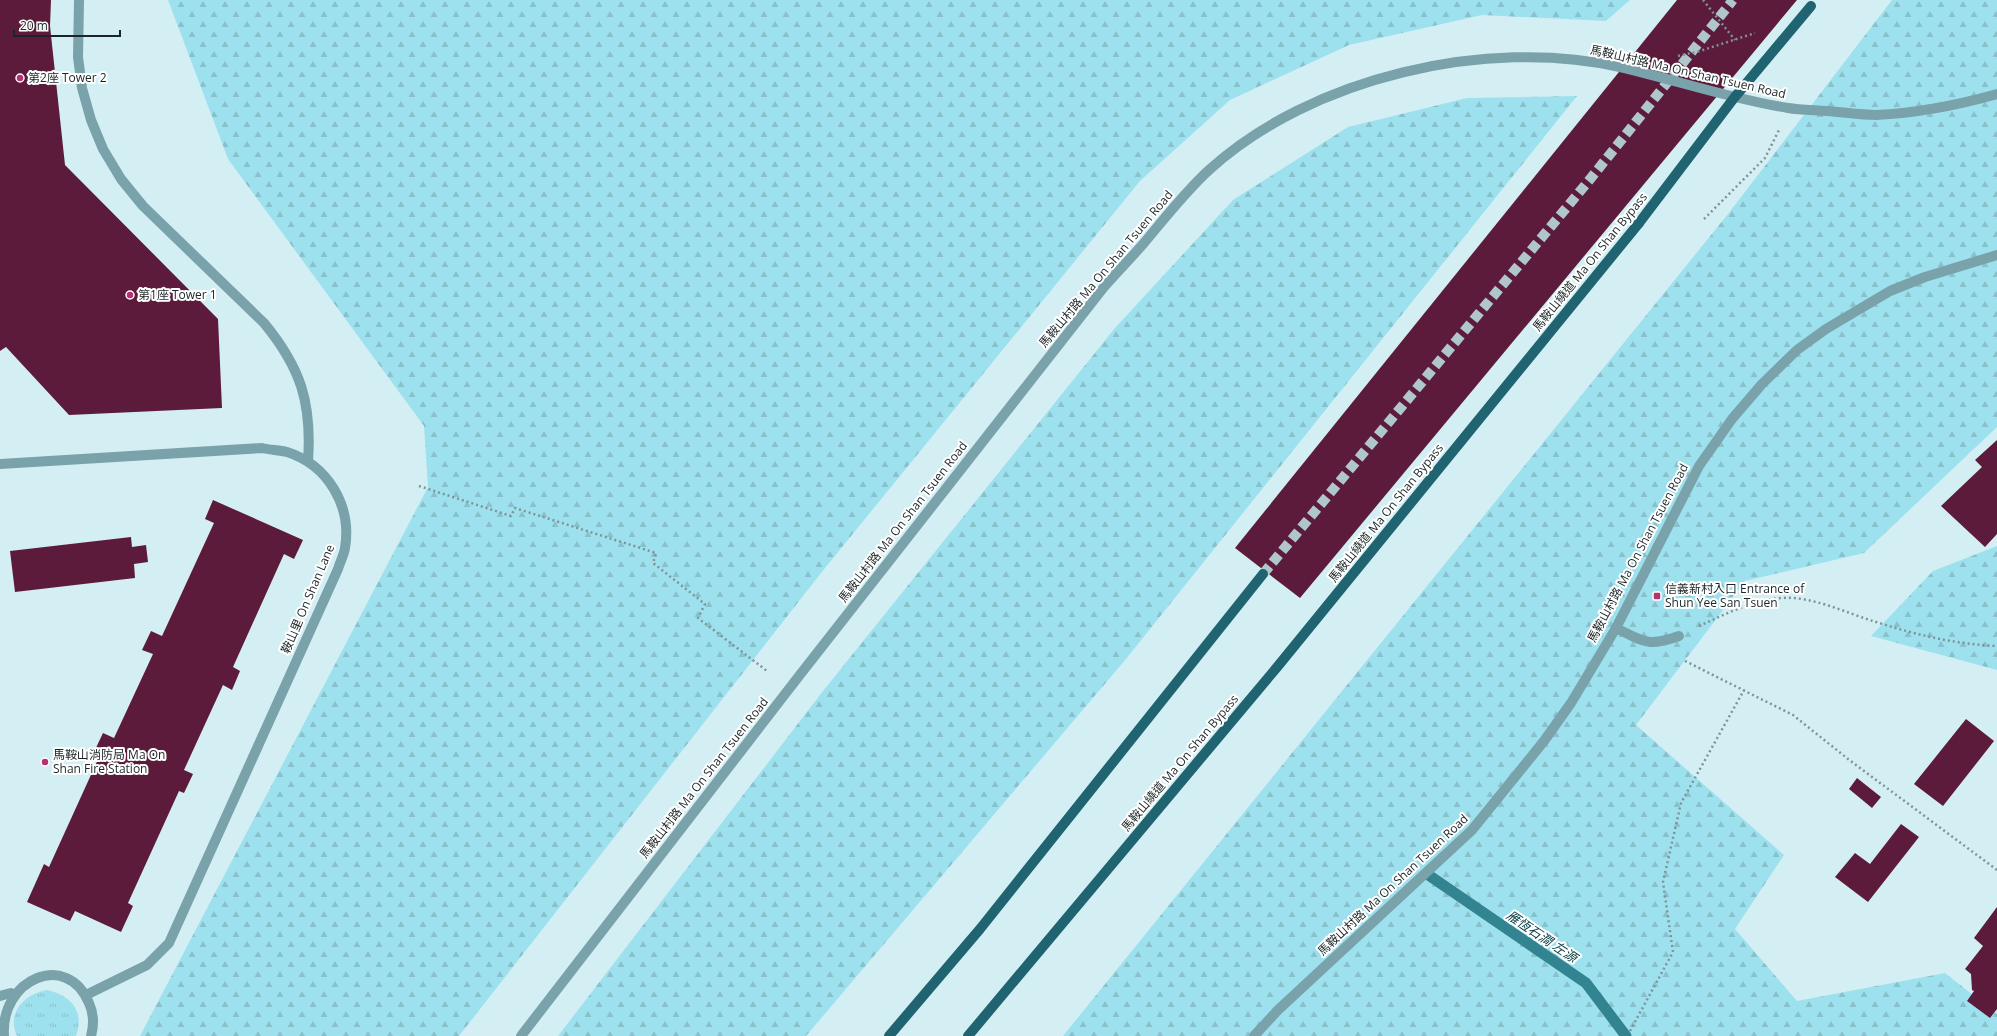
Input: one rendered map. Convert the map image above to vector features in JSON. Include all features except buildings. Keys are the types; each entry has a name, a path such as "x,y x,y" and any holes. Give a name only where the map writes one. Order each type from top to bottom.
{"main road":[{"name":"馬鞍山繞道 Ma On Shan Bypass","path":"968,1036 1278,666 1639,223 1734,98 1816,0"},
{"path":"889,1036 980,928 1264,574"}],"street":[{"path":"78,0 78,57 82,88 91,120 102,149 120,179 143,206 264,323 280,342 292,362 302,386 308,411 310,436 308,461"},
{"name":"馬鞍山村路 Ma On Shan Tsuen Road","path":"520,1036 1104,287 1143,244 1178,201 1210,169 1238,147 1295,112 1352,88 1435,65 1473,60 1557,58 1594,62 1789,108 1875,115 1931,109 1997,94"},
{"name":"馬鞍山村路 Ma On Shan Tsuen Road","path":"1254,1036 1278,1010 1472,830 1544,741 1571,703 1616,628 1699,466 1751,396 1792,354 1826,329 1890,291 1925,277 1997,255"},
{"name":"鞍山里 On Shan Lane","path":"0,464 262,448 286,452 308,461 324,474 336,490 344,510 346,529 345,550 338,569 169,943 148,965 86,995"},
{"path":"1616,628 1649,643 1664,641 1679,636"},
{"path":"4,1036 1,1020 4,1006 11,993 21,983 35,977 49,975 63,978 76,985 86,995 92,1010 94,1026 91,1036"},
{"path":"0,996 11,993"}],"path":[{"path":"1703,0 1735,40"},
{"path":"1672,57 1700,51 1757,33"},
{"path":"1704,219 1765,158 1789,108"},
{"path":"419,486 511,516 515,508 656,553 653,563 705,604 698,618 767,671"},
{"path":"1679,636 1745,606 1783,598 1812,601 1932,638 1953,642 1997,646"},
{"path":"1649,643 1793,714 1848,759 1997,870"},
{"path":"1630,1031 1673,952 1663,882 1681,804 1744,690"}],"green space":[{"path":"168,0 1630,0 1606,21 1482,15 1349,45 1230,100 1140,181 821,573 459,1036 140,1036 428,487 424,426 228,159"},
{"path":"1892,0 1997,0 1997,427 1864,553 1745,581 1636,725 1784,855 1735,929 1797,1001 1945,973 1997,1014 1997,1036 1063,1036 1728,214"},
{"path":"1577,96 1126,659 806,1036 558,1036 823,691 1115,328 1233,200 1348,127 1467,98"},
{"path":"1997,546 1997,670 1871,636 1933,571"},
{"path":"47,990 56,992 63,996 74,1006 79,1019 76,1036 17,1036 14,1027 16,1012 25,1000 39,992"}],"waterway":[{"name":"雁恆石澗 左源","path":"1427,874 1586,983 1626,1036"}],"tunnel":[{"path":"1263,574 1591,178 1733,0"}],"place":[{"name":"第2座 Tower 2","path":"20,78"},
{"name":"第1座 Tower 1","path":"130,295"},
{"name":"信義新村入口 Entrance of Shun Yee San Tsuen","path":"1657,596"},
{"name":"馬鞍山消防局 Ma On Shan Fire Station","path":"45,762"}]}
